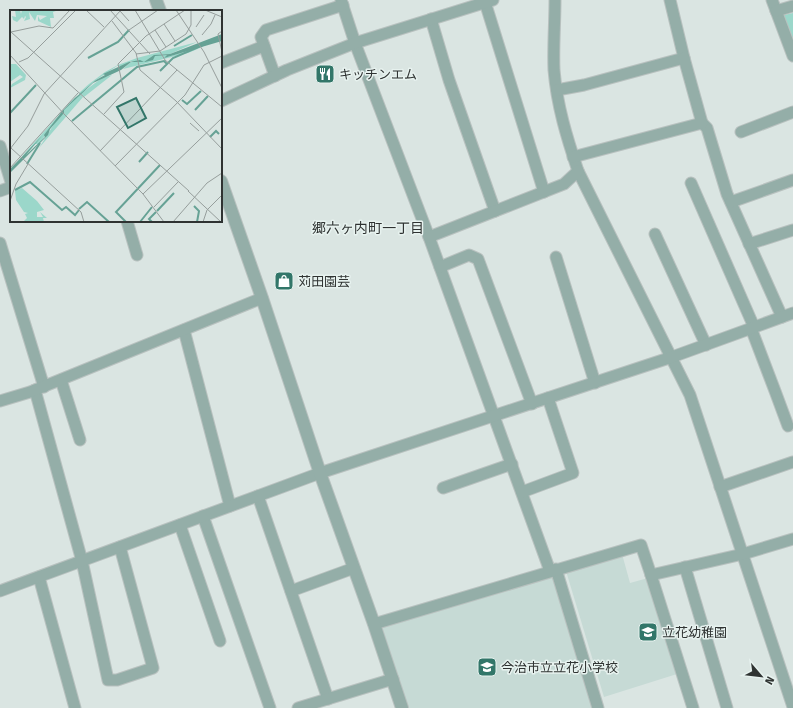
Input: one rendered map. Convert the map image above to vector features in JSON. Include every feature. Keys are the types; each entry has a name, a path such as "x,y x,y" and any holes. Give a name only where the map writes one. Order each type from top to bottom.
{"street":[{"path":"156,0 160,10"},
{"path":"556,0 554,70 556,90 558,105 578,172 690,395 793,707"},
{"path":"670,0 702,123 707,128 727,194 782,317"},
{"path":"772,0 793,56"},
{"path":"222,101 275,76 354,43 489,1 544,192"},
{"path":"275,76 261,37 266,30 342,3 354,43 429,237 522,492 553,570 598,708"},
{"path":"776,11 793,6"},
{"path":"431,19 449,80 495,211"},
{"path":"222,63 264,46"},
{"path":"556,90 584,85 684,58"},
{"path":"741,132 793,112"},
{"path":"573,157 702,123"},
{"path":"0,146 10,179"},
{"path":"429,237 564,184 578,172"},
{"path":"731,202 793,180"},
{"path":"691,183 753,328 788,426"},
{"path":"222,184 262,298 320,473 374,624 402,708"},
{"path":"0,191 10,188"},
{"path":"127,222 137,255"},
{"path":"749,244 793,230"},
{"path":"655,234 706,345"},
{"path":"0,243 39,388 82,561 108,680 116,680 153,668 120,547"},
{"path":"440,267 469,255 478,259 532,404"},
{"path":"556,257 595,383"},
{"path":"0,402 61,380 262,298"},
{"path":"0,591 320,473 672,358 793,313"},
{"path":"184,330 230,506"},
{"path":"61,380 80,440"},
{"path":"522,492 573,473 548,398"},
{"path":"720,487 793,462"},
{"path":"443,488 512,464"},
{"path":"258,496 328,699"},
{"path":"203,516 270,708"},
{"path":"180,525 220,641"},
{"path":"651,576 792,541"},
{"path":"374,624 641,545 693,708"},
{"path":"685,567 727,708"},
{"path":"291,591 354,568"},
{"path":"39,577 75,708"},
{"path":"298,708 393,679"}],"shaded area":[{"path":"622,554 630,583 648,578 677,674 604,697 566,571"},
{"name":"今治市立立花小学校","path":"553,576 593,708 406,708 379,626"}],"green space":[{"path":"793,13 793,52 780,16"}],"place":[{"name":"キッチンエム","path":"325,74"},
{"name":"苅田園芸","path":"284,281"},
{"name":"立花幼稚園","path":"648,632"},
{"name":"今治市立立花小学校","path":"487,667"}],"district":[{"name":"郷六ヶ内町一丁目","path":"368,228"}]}
